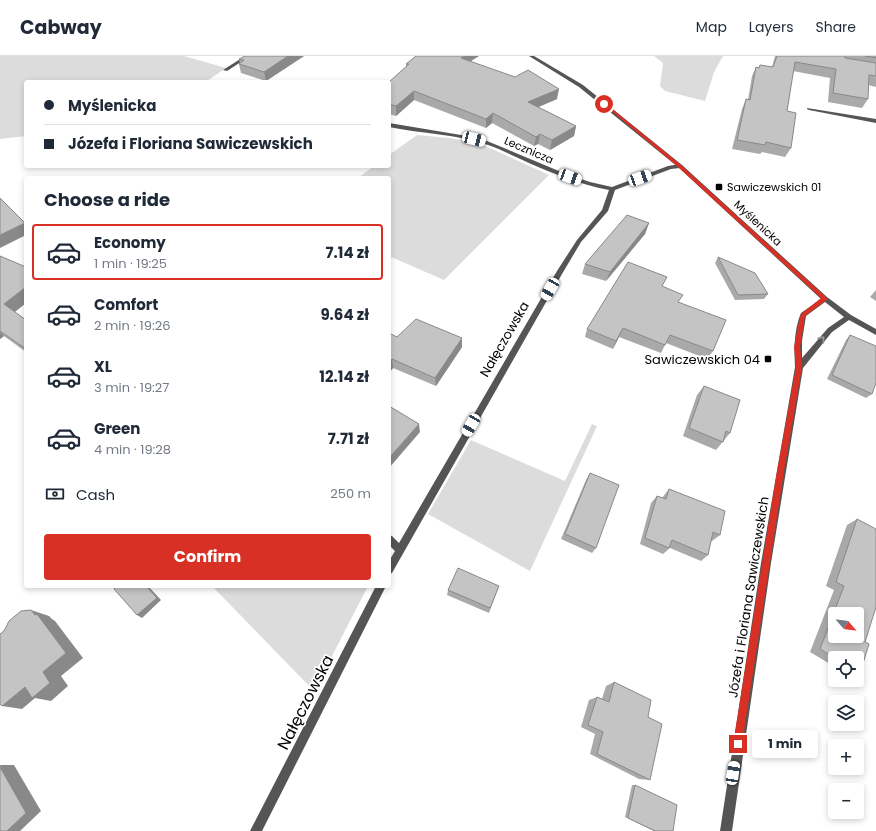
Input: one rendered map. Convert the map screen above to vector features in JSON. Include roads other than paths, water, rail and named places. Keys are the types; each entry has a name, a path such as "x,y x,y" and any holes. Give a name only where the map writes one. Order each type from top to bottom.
{"street":[{"path":"225,70 248,56"},
{"name":"Myślenicka","path":"531,56 581,86 680,166 825,299 849,317 876,332"},
{"path":"809,109 876,121"},
{"name":"Lecznicza","path":"391,125 415,131 463,136 486,142 593,186 612,189"},
{"path":"612,189 670,167 680,166"},
{"name":"Nałęczowska","path":"391,566 559,273 579,241 605,211 612,189"},
{"name":"Józefa i Floriana Sawiczewskich","path":"726,831 776,501 799,367 797,347 803,315 825,299"},
{"path":"799,367 830,330 849,317"},
{"path":"391,541 400,549"},
{"name":"Nałęczowska","path":"256,831 380,588"}],"place":[{"name":"Sawiczewskich 01","path":"719,187"},
{"name":"Sawiczewskich 04","path":"768,359"}]}
